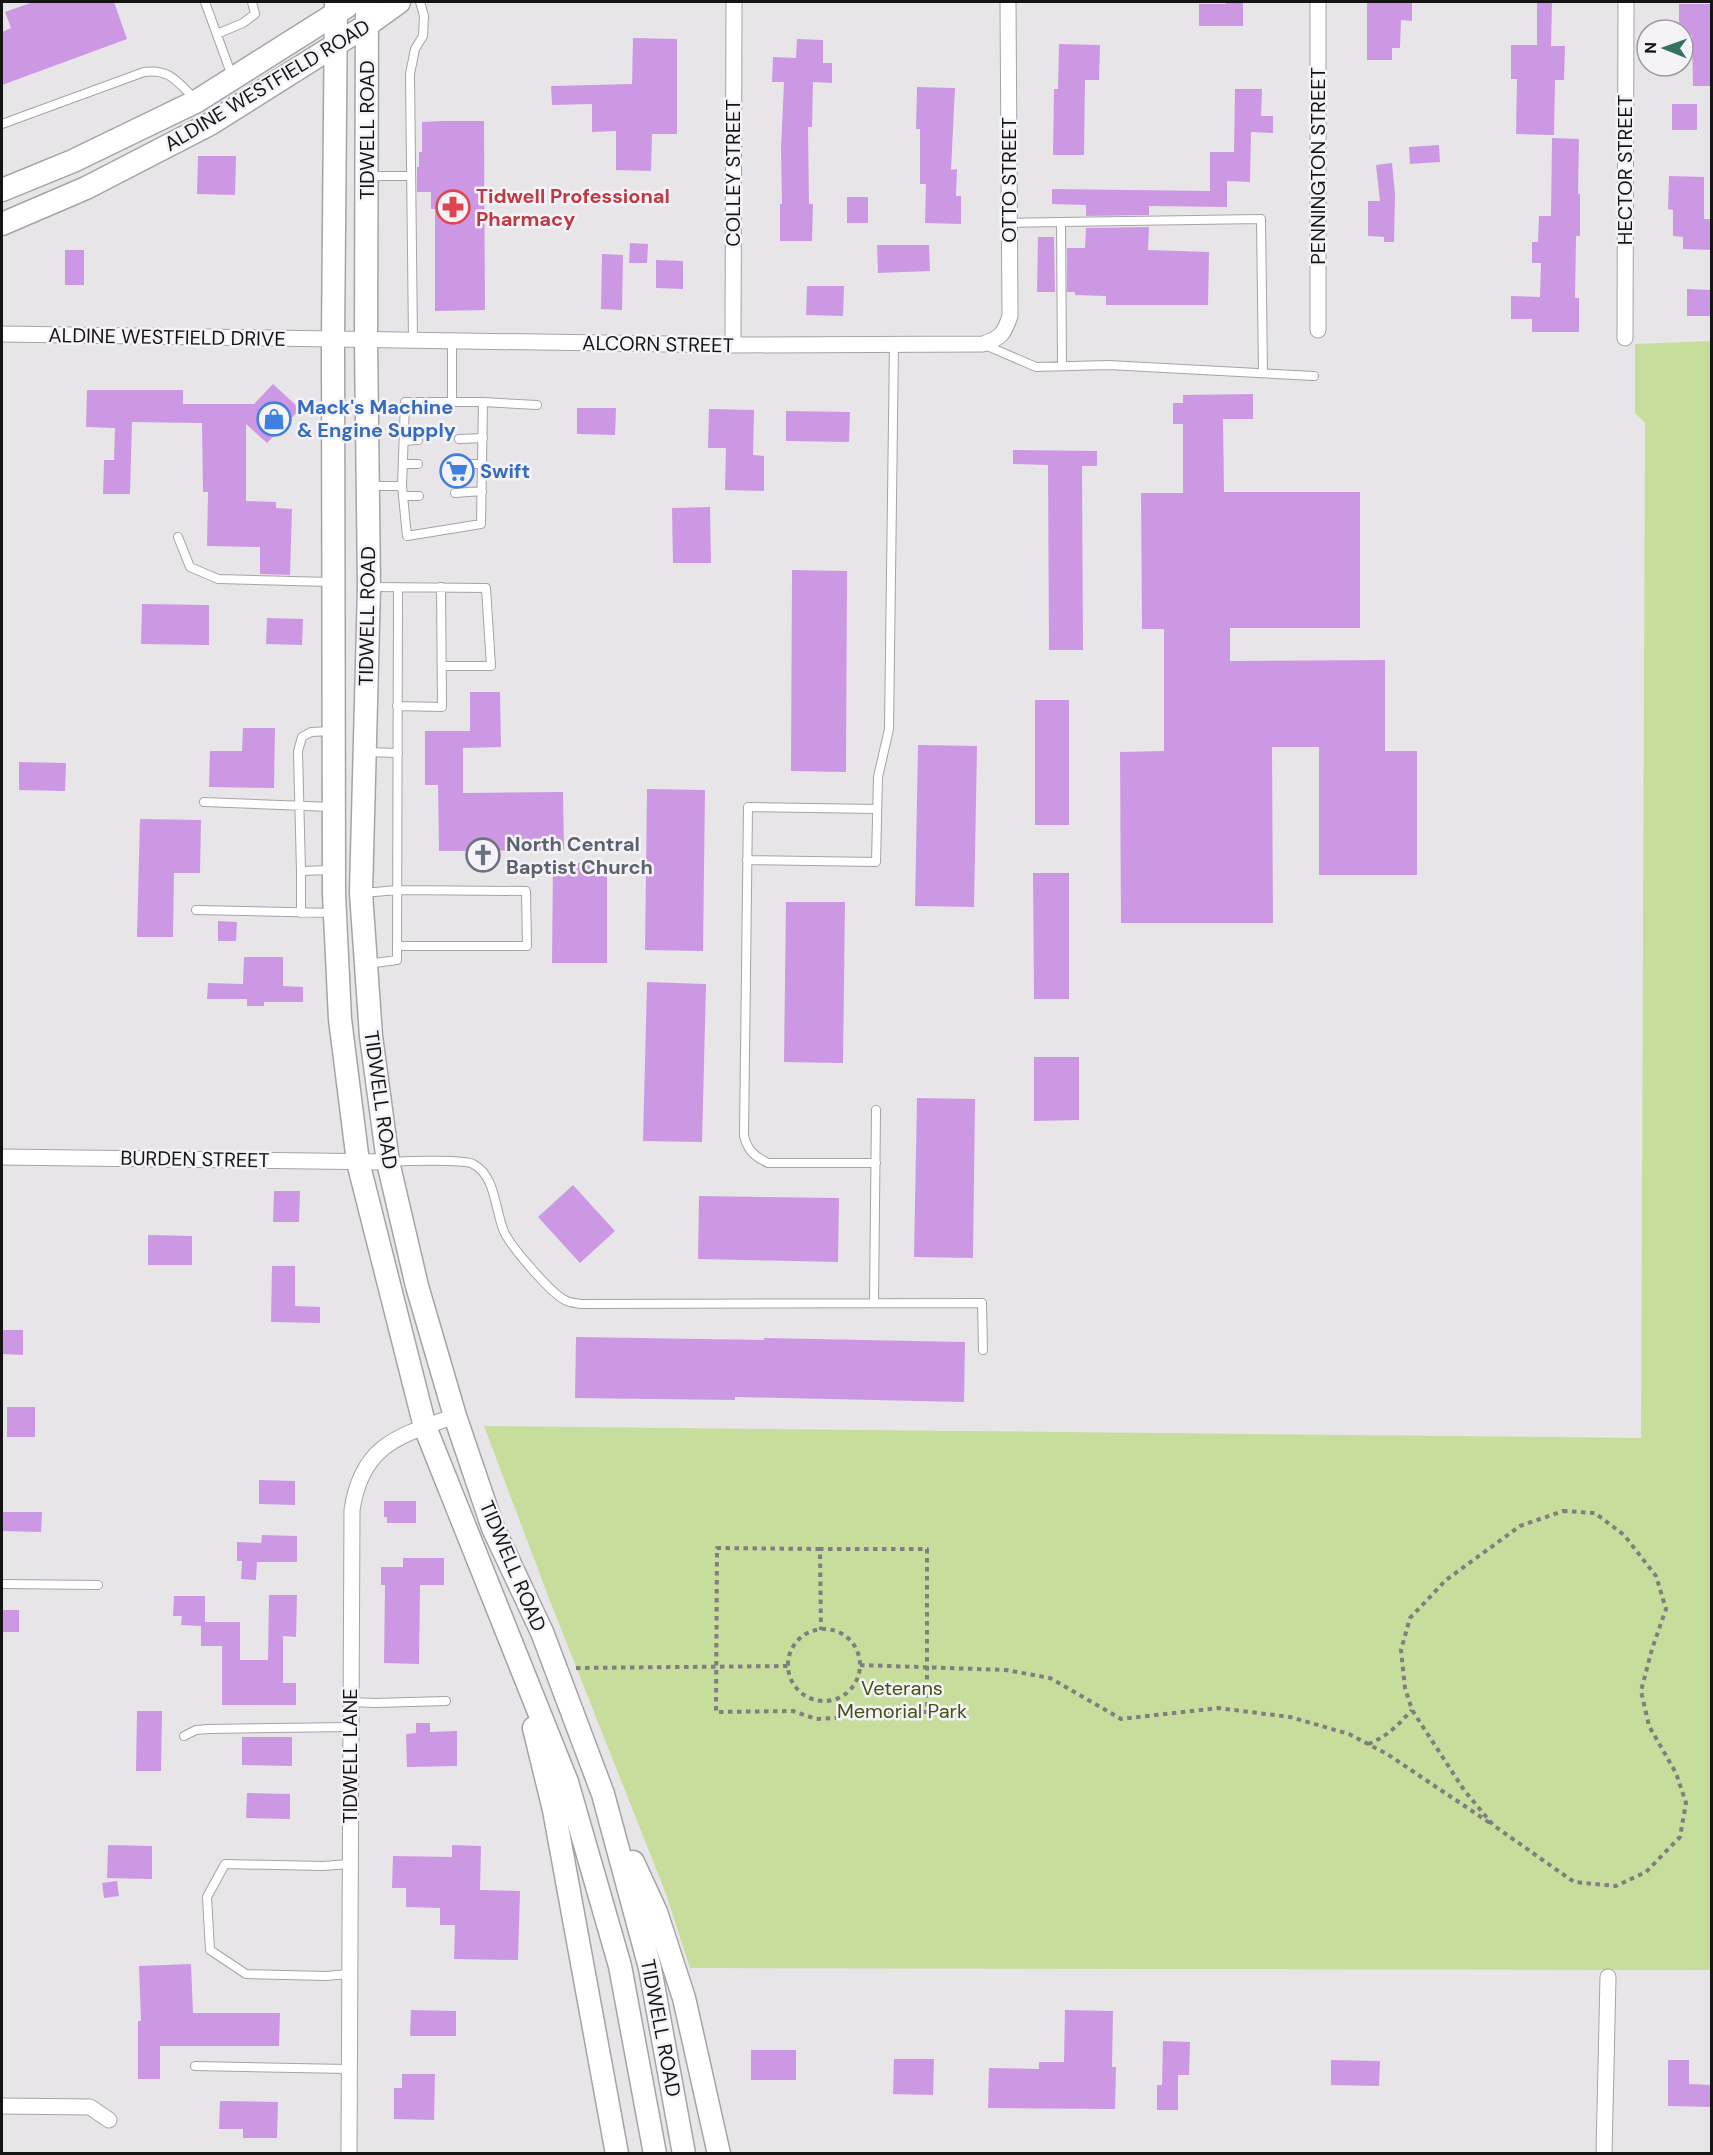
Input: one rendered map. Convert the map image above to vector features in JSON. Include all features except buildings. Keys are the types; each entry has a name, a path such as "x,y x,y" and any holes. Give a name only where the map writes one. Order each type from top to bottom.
{"main road":[{"name":"TIDWELL ROAD","path":"367,2 366,340 369,587 361,893 371,1036 388,1162 417,1286 455,1416 493,1528 542,1632 603,1794 650,1968 684,2154"},
{"name":"ALDINE WESTFIELD ROAD","path":"2,224 86,188 210,124 368,25 399,2"},
{"name":"TIDWELL ROAD","path":"343,5 336,44 333,340 334,870 340,1019 358,1162 425,1426 512,1639 567,1782 617,1955 655,2154"},
{"name":"ALDINE WESTFIELD ROAD","path":"2,190 73,161 197,101 320,24 343,5"},
{"path":"73,161 86,188"},
{"path":"334,582 369,587"},
{"path":"335,903 361,893"},
{"path":"512,1639 554,1810 617,2154"},
{"path":"603,1794 656,1912 681,1988 719,2154"}],"street":[{"name":"COLLEY STREET","path":"733,345 734,2"},
{"name":"OTTO STREET","path":"983,344 998,339 1006,329 1010,316 1008,2"},
{"name":"PENNINGTON STREET","path":"1318,2 1318,330"},
{"name":"HECTOR STREET","path":"1625,339 1626,2"},
{"name":"ALDINE WESTFIELD DRIVE","path":"2,334 333,340"},
{"name":"ALCORN STREET","path":"333,340 733,345 983,344"},
{"name":"BURDEN STREET","path":"2,1157 388,1162"},
{"name":"TIDWELL LANE","path":"349,2154 351,1523 357,1484 363,1470 383,1448 395,1439 455,1416"},
{"path":"1604,2154 1608,1977"},
{"path":"2,2106 90,2107 109,2120"}],"lane":[{"path":"205,2 233,78"},
{"path":"217,34 243,23 255,14 252,2"},
{"path":"413,340 410,74 415,49 423,36 424,16 420,2"},
{"path":"2,124 144,72 156,70 167,73 197,101"},
{"path":"367,176 411,176"},
{"path":"1009,223 1261,219 1263,374"},
{"path":"1061,222 1062,366"},
{"path":"452,341 452,402"},
{"path":"983,344 1036,367 1108,365 1314,376"},
{"path":"747,860 876,862 878,777 889,729 894,345"},
{"path":"483,402 481,524 407,536 402,486 405,402 483,402 537,405"},
{"path":"459,439 483,438"},
{"path":"404,441 418,440"},
{"path":"403,464 418,464"},
{"path":"459,464 482,464"},
{"path":"368,485 402,486"},
{"path":"455,493 482,491"},
{"path":"404,496 419,496"},
{"path":"178,537 189,567 218,579 334,582"},
{"path":"369,587 486,588 491,666 442,666"},
{"path":"366,964 397,960 398,587"},
{"path":"397,706 442,707 441,587"},
{"path":"301,913 298,751 302,737 310,732 334,731"},
{"path":"364,752 398,753"},
{"path":"204,802 334,807"},
{"path":"876,1163 768,1163 756,1157 747,1148 744,1136 748,807 877,809"},
{"path":"301,871 334,870"},
{"path":"361,893 397,890 526,891 527,946 397,946"},
{"path":"196,910 301,913 335,903"},
{"path":"874,1303 876,1110"},
{"path":"388,1162 471,1162 482,1170 489,1181 508,1240 551,1290 566,1301 581,1304 982,1303 983,1350"},
{"path":"2,1584 98,1585"},
{"path":"350,1702 446,1701"},
{"path":"184,1736 196,1730 209,1729 350,1727"},
{"path":"349,1864 323,1866 225,1864 207,1897 210,1950 246,1974 325,1976 349,1974"},
{"path":"195,2066 348,2069"}],"path":[{"path":"860,1665 1006,1670 1050,1678 1121,1719 1218,1708 1290,1717 1349,1734 1387,1755 1574,1882 1616,1886 1646,1872 1680,1837 1686,1803 1676,1773 1649,1726 1641,1691 1666,1609 1656,1576 1624,1535 1595,1513 1563,1511 1520,1526 1446,1580 1410,1618 1401,1650 1405,1688 1412,1710 1464,1790 1493,1826"},
{"path":"717,1548 927,1549 928,1666 927,1712 854,1712 837,1718 816,1719 793,1711 716,1712 717,1548"},
{"path":"820,1549 821,1630"},
{"path":"821,1630 838,1632 852,1642 860,1665 856,1683 850,1691 843,1697 825,1702 807,1697 799,1691 788,1666 792,1649 798,1641 812,1631 821,1630"},
{"path":"573,1668 788,1666"},
{"path":"1368,1744 1380,1740 1393,1730 1412,1710"}],"green space":[{"name":"Veterans Memorial Park","path":"1711,341 1711,1970 690,1968 666,1894 550,1601 484,1426 1641,1438 1645,423 1635,413 1635,344"}],"place":[{"name":"Tidwell Professional Pharmacy","path":"453,207"},
{"name":"Mack's Machine & Engine Supply","path":"274,419"},
{"name":"Swift","path":"457,471"},
{"name":"North Central Baptist Church","path":"483,855"}]}
